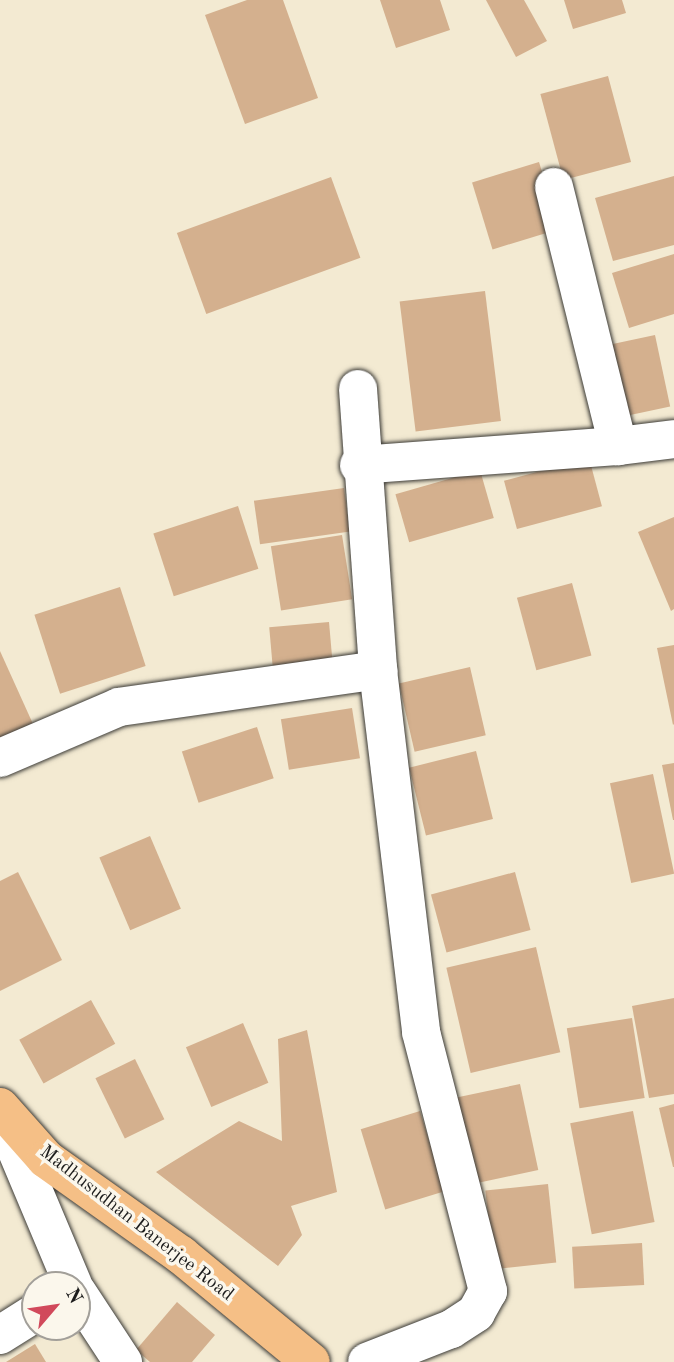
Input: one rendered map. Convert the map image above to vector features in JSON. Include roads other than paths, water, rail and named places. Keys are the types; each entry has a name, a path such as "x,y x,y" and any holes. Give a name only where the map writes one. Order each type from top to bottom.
{"main road":[{"name":"Madhusudhan Banerjee Road","path":"0,1109 46,1159 181,1255 311,1362"}],"street":[{"path":"554,187 618,446"},
{"path":"358,389 359,465 378,670 421,1032 488,1291 476,1313 452,1329 368,1362"},
{"path":"359,465 618,446 674,439"},
{"path":"0,758 119,707 378,670"},
{"path":"0,1109 67,1271"},
{"path":"91,1313 124,1362"},
{"path":"0,1335 21,1322"}]}
